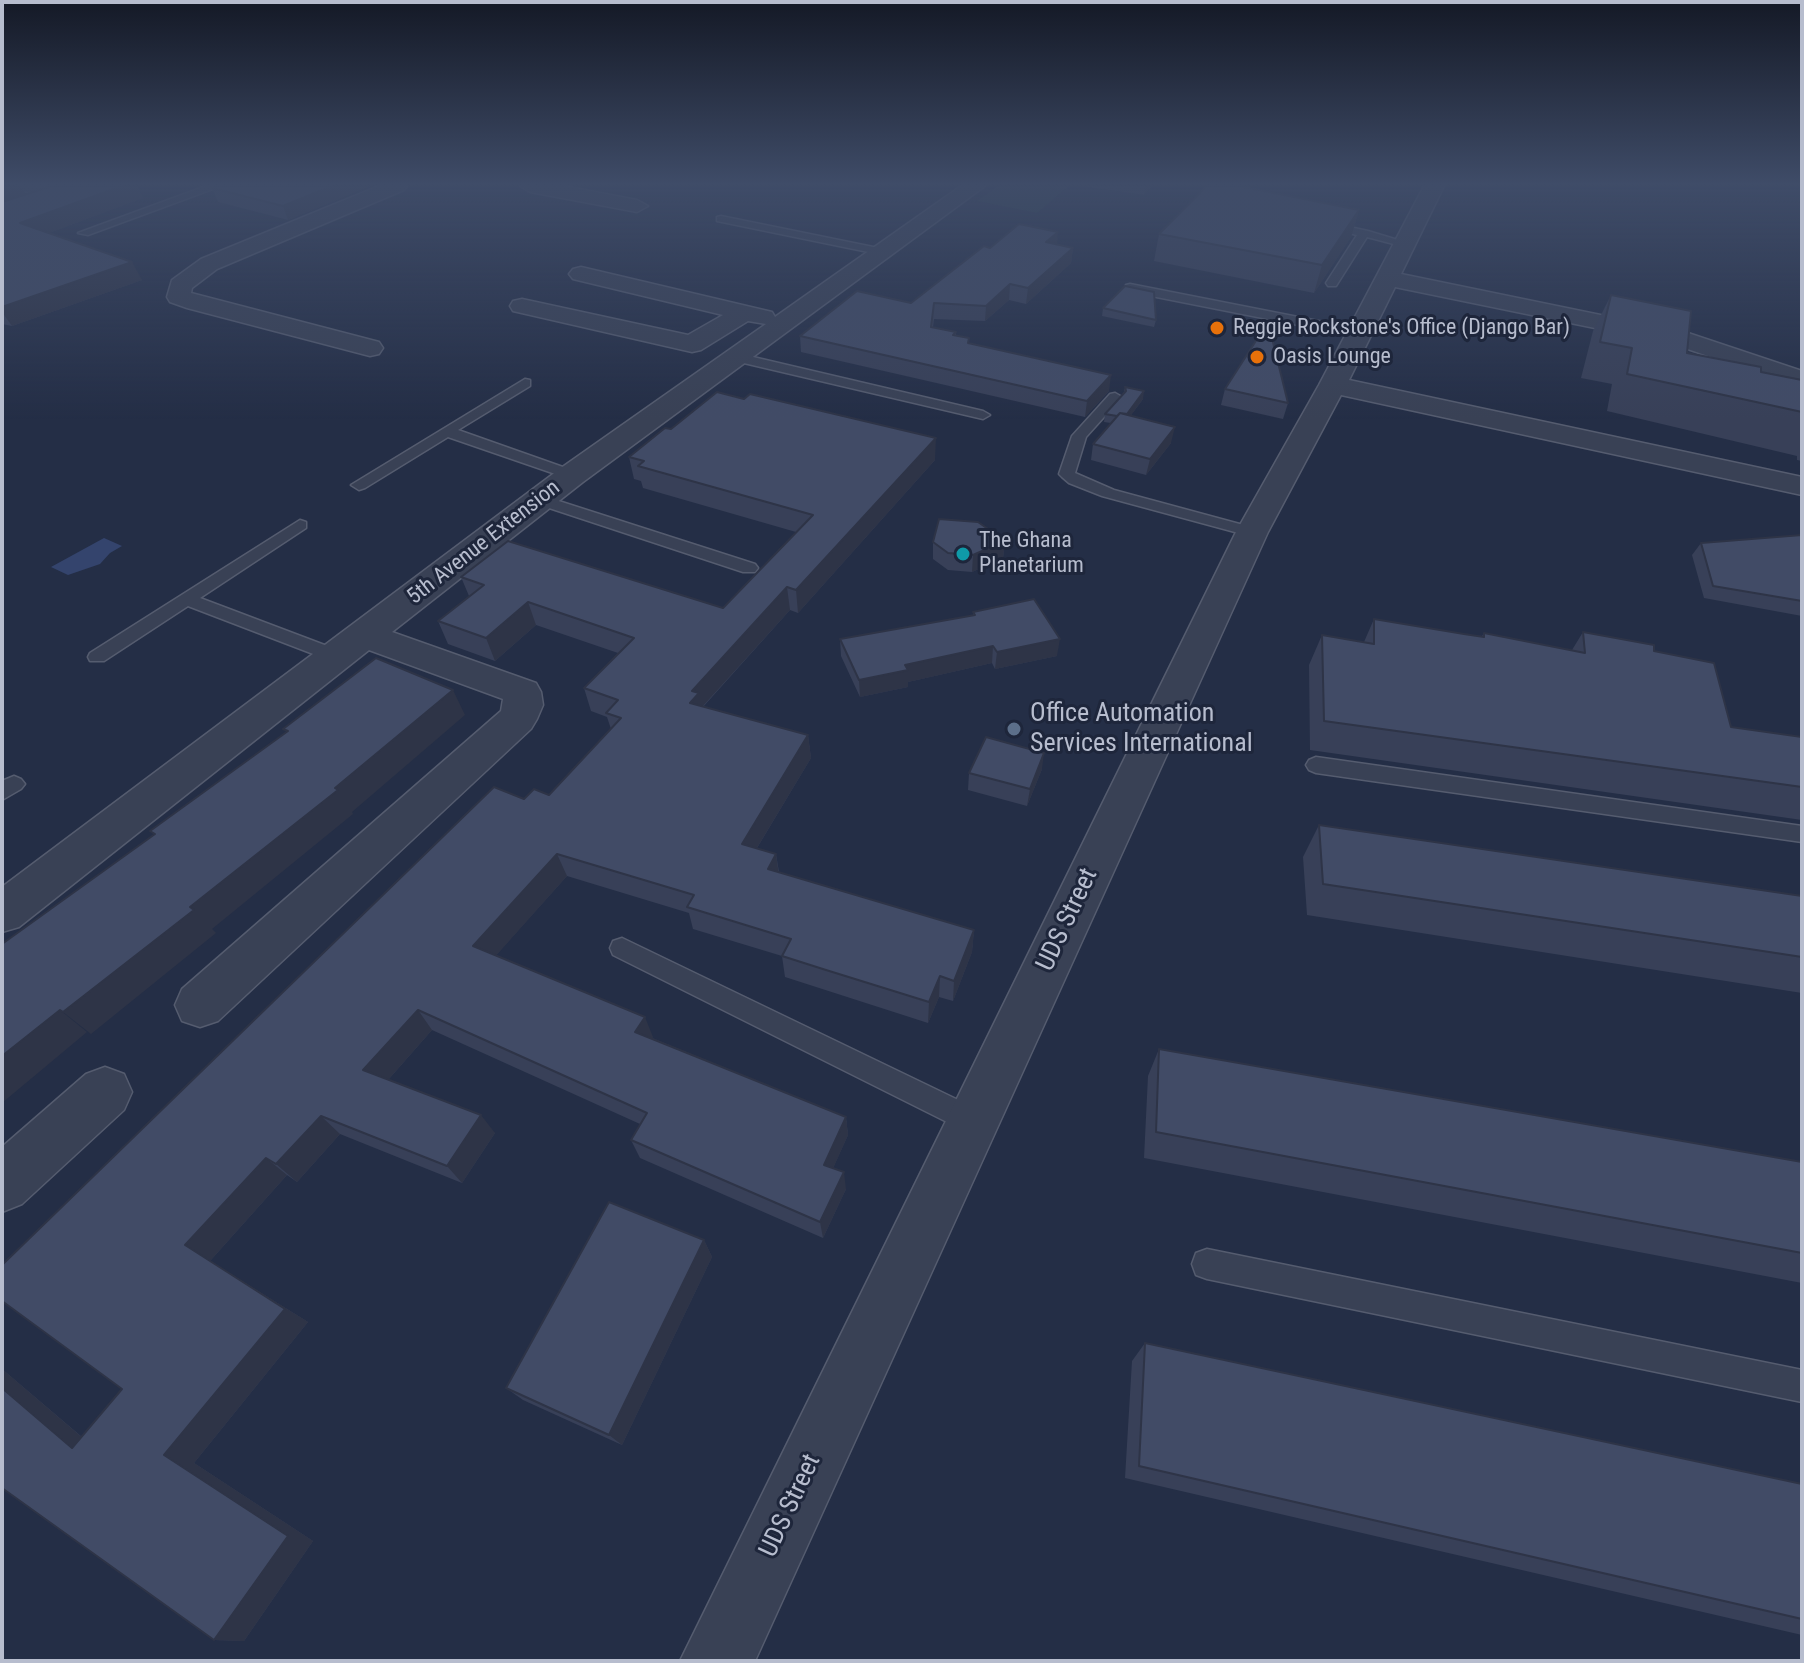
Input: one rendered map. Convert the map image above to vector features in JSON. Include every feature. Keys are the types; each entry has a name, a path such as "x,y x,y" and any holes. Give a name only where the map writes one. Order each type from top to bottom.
{"street":[{"path":"210,264 180,285 179,297 370,348"},
{"name":"5th Avenue Extension","path":"2,913 572,475 867,264"},
{"name":"UDS Street","path":"717,1661 1252,532 1359,333 1381,264"},
{"path":"1425,264 1679,338 1802,380"},
{"path":"581,274 785,322"},
{"path":"589,321 640,288"},
{"path":"522,306 692,344 744,313"},
{"path":"1333,385 1802,486"},
{"path":"200,1005 517,719 523,705 522,692 350,646"},
{"path":"2,1184 105,1092"}],"lane":[{"path":"1332,283 1365,264"},
{"path":"1130,288 1359,333"},
{"path":"736,357 983,415"},
{"path":"359,485 525,383"},
{"path":"1115,397 1079,436 1067,474 1074,480 1108,493 1252,532"},
{"path":"446,431 572,475"},
{"path":"540,500 749,568"},
{"path":"97,657 300,525"},
{"path":"186,599 350,646"},
{"path":"1316,765 1802,834"},
{"path":"622,948 973,1121"},
{"path":"1207,1264 1802,1386"}],"water":[{"path":"104,538 122,546 100,564 68,575 51,567"}],"building":[{"path":"2,264 127,264 2,307"},
{"path":"961,264 1055,264 1028,288 1010,284 986,306 934,303 931,327 956,332 953,335 969,338 968,343 1111,375 1087,401 800,336 857,291 911,303"},
{"path":"1125,286 1154,292 1156,320 1103,308"},
{"path":"1611,295 1691,311 1687,353 1761,367 1761,372 1802,380 1802,412 1627,374 1632,348 1600,342"},
{"path":"1268,322 1288,403 1225,389"},
{"path":"1125,387 1144,391 1127,414 1105,414 1126,391"},
{"path":"717,392 744,399 750,394 936,438 796,590 787,587 692,691 699,693 690,703 808,735 742,844 776,854 768,869 974,930 954,981 940,976 929,1002 782,956 791,939 687,907 694,895 557,854 473,946 645,1017 635,1032 846,1117 824,1165 844,1172 820,1222 631,1140 647,1113 418,1010 363,1070 481,1115 447,1166 321,1116 276,1164 266,1158 185,1245 285,1309 164,1455 288,1536 214,1640 2,1488 2,1388 72,1448 122,1389 2,1301 2,1265 494,787 524,799 534,789 549,795 621,718 606,713 618,700 584,688 634,638 528,602 486,638 438,621 484,585 461,577 508,541 723,608 813,515 638,466 644,461 629,457 665,428 671,429"},
{"path":"1120,413 1175,427 1150,459 1093,444"},
{"path":"939,519 978,522 1005,541 973,555 948,553 933,542"},
{"path":"1802,535 1802,601 1713,586 1701,543"},
{"path":"1034,599 1060,639 997,652 993,646 905,665 908,670 859,680 840,639 975,615 973,612"},
{"path":"1374,619 1484,637 1484,633 1585,653 1583,632 1654,645 1654,651 1714,663 1731,727 1802,737 1802,787 1324,721 1322,635 1374,644"},
{"path":"376,658 453,690 335,788 338,790 190,907 194,910 2,1056 2,944 155,834 150,831 288,731 283,729"},
{"path":"986,737 1044,753 1030,789 969,773"},
{"path":"1319,825 1802,896 1802,957 1323,884"},
{"path":"1159,1049 1802,1162 1802,1253 1156,1132"},
{"path":"609,1202 704,1240 609,1435 506,1388"},
{"path":"1145,1343 1802,1484 1802,1619 1139,1466"}],"place":[{"name":"Reggie Rockstone's Office (Django Bar)","path":"1217,328"},
{"name":"Oasis Lounge","path":"1257,357"},
{"name":"The Ghana Planetarium","path":"963,554"},
{"name":"Office Automation Services International","path":"1014,729"}]}
